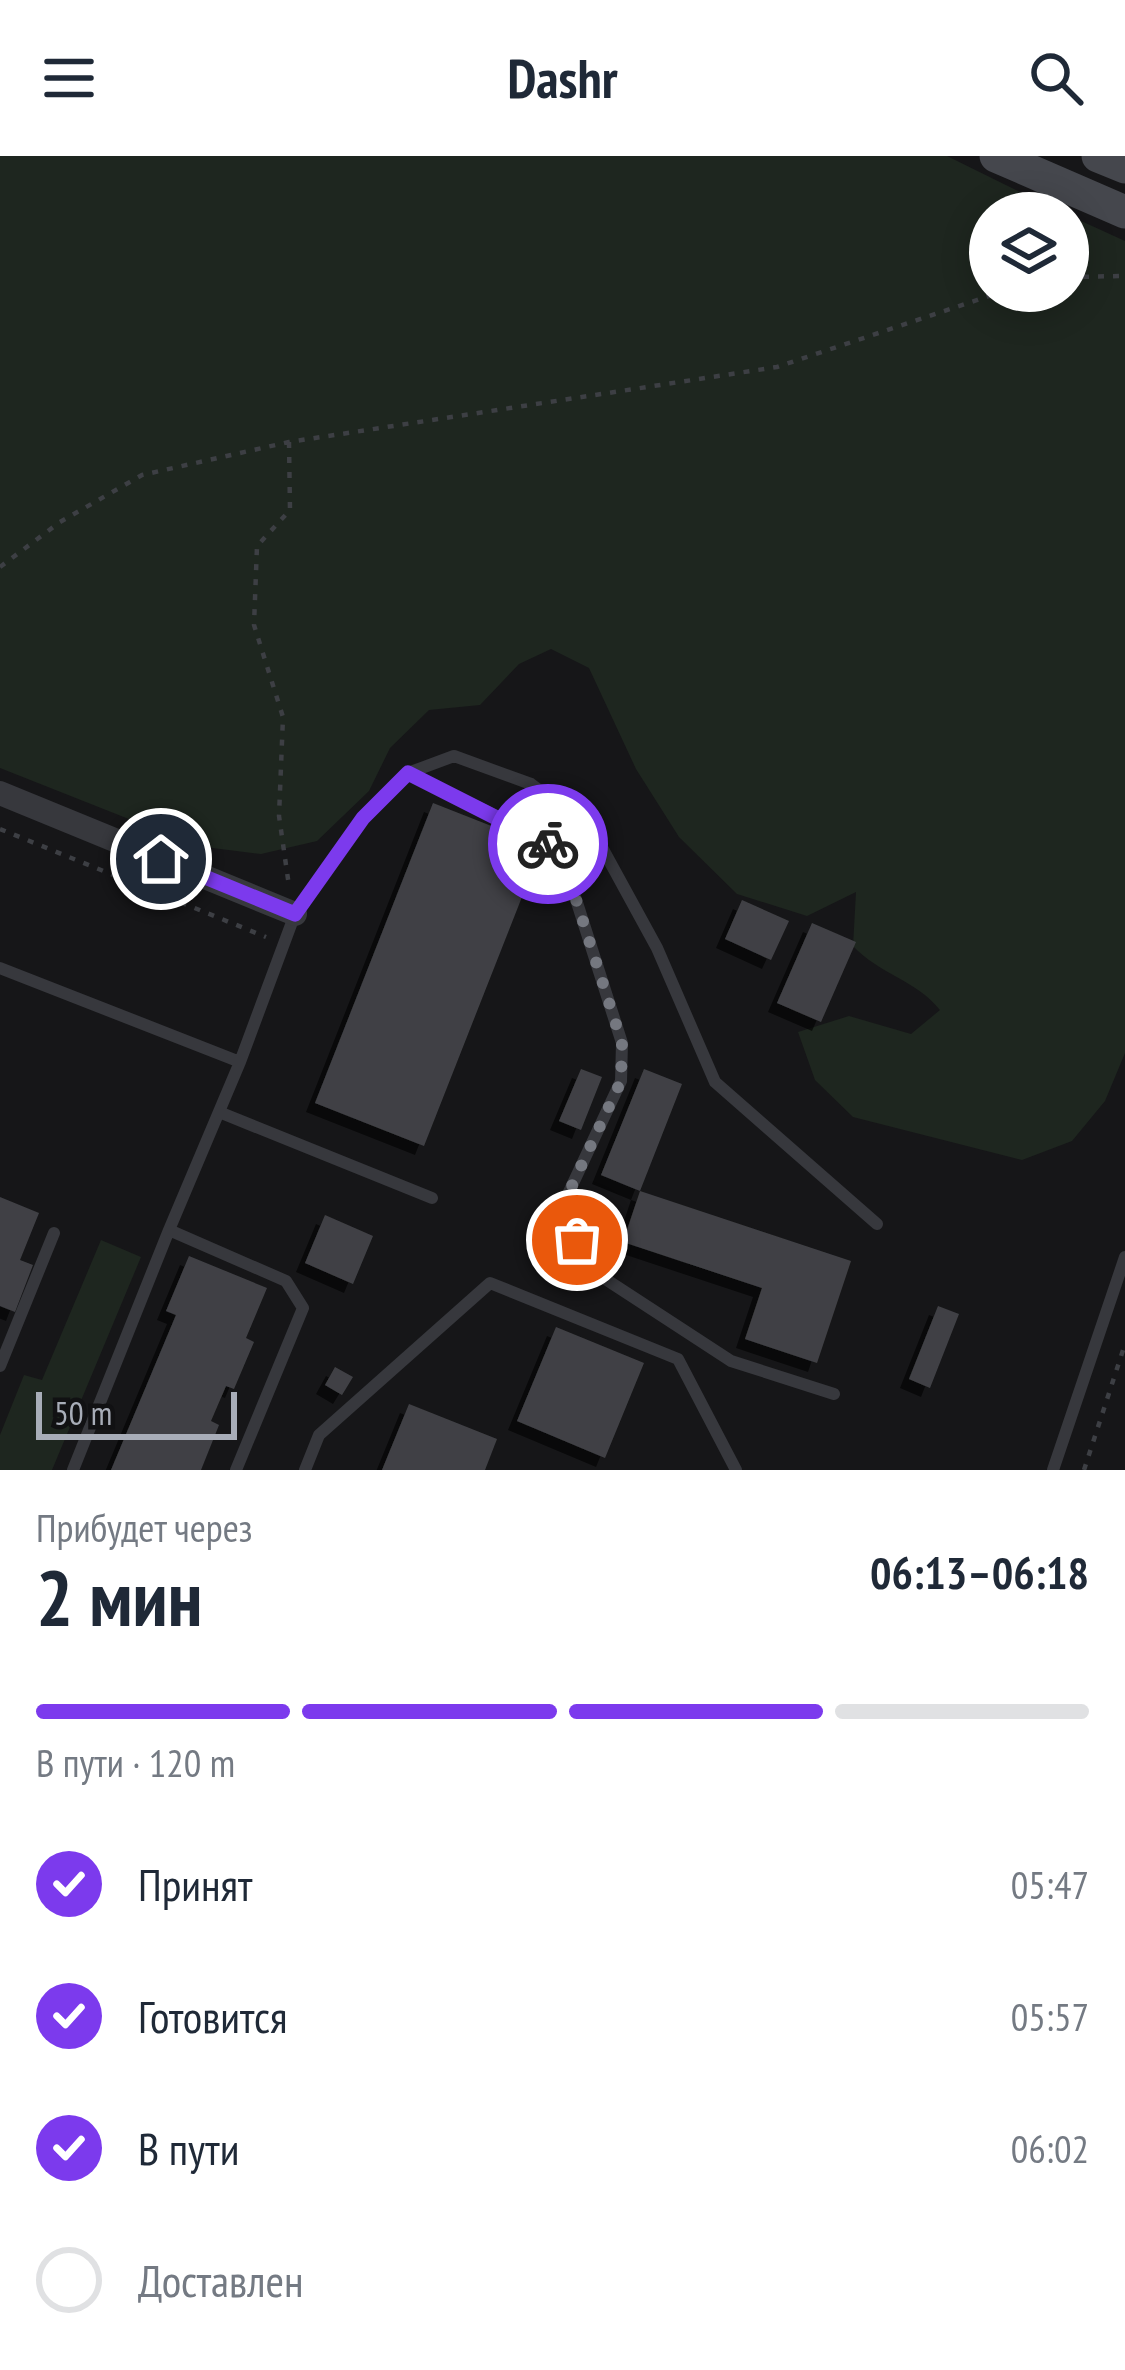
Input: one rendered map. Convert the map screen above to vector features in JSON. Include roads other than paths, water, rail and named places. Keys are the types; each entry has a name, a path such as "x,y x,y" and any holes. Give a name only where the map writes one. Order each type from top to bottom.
{"main road":[{"path":"996,156 1125,212"},
{"path":"1098,156 1125,166"}],"street":[{"path":"0,794 288,911"}],"lane":[{"path":"73,1470 240,1062 288,911 363,818 408,773 454,756 531,784 592,831 657,948 715,1082 878,1224"},
{"path":"408,773 543,839 564,862 622,1043 621,1081 561,1209 592,1271 731,1361 834,1394"},
{"path":"0,968 240,1062"},
{"path":"219,1112 432,1198"},
{"path":"169,1230 286,1281 303,1307 236,1470"},
{"path":"0,1366 54,1233"},
{"path":"1053,1470 1125,1257"},
{"path":"305,1470 319,1435 490,1283 678,1359 736,1470"}]}
